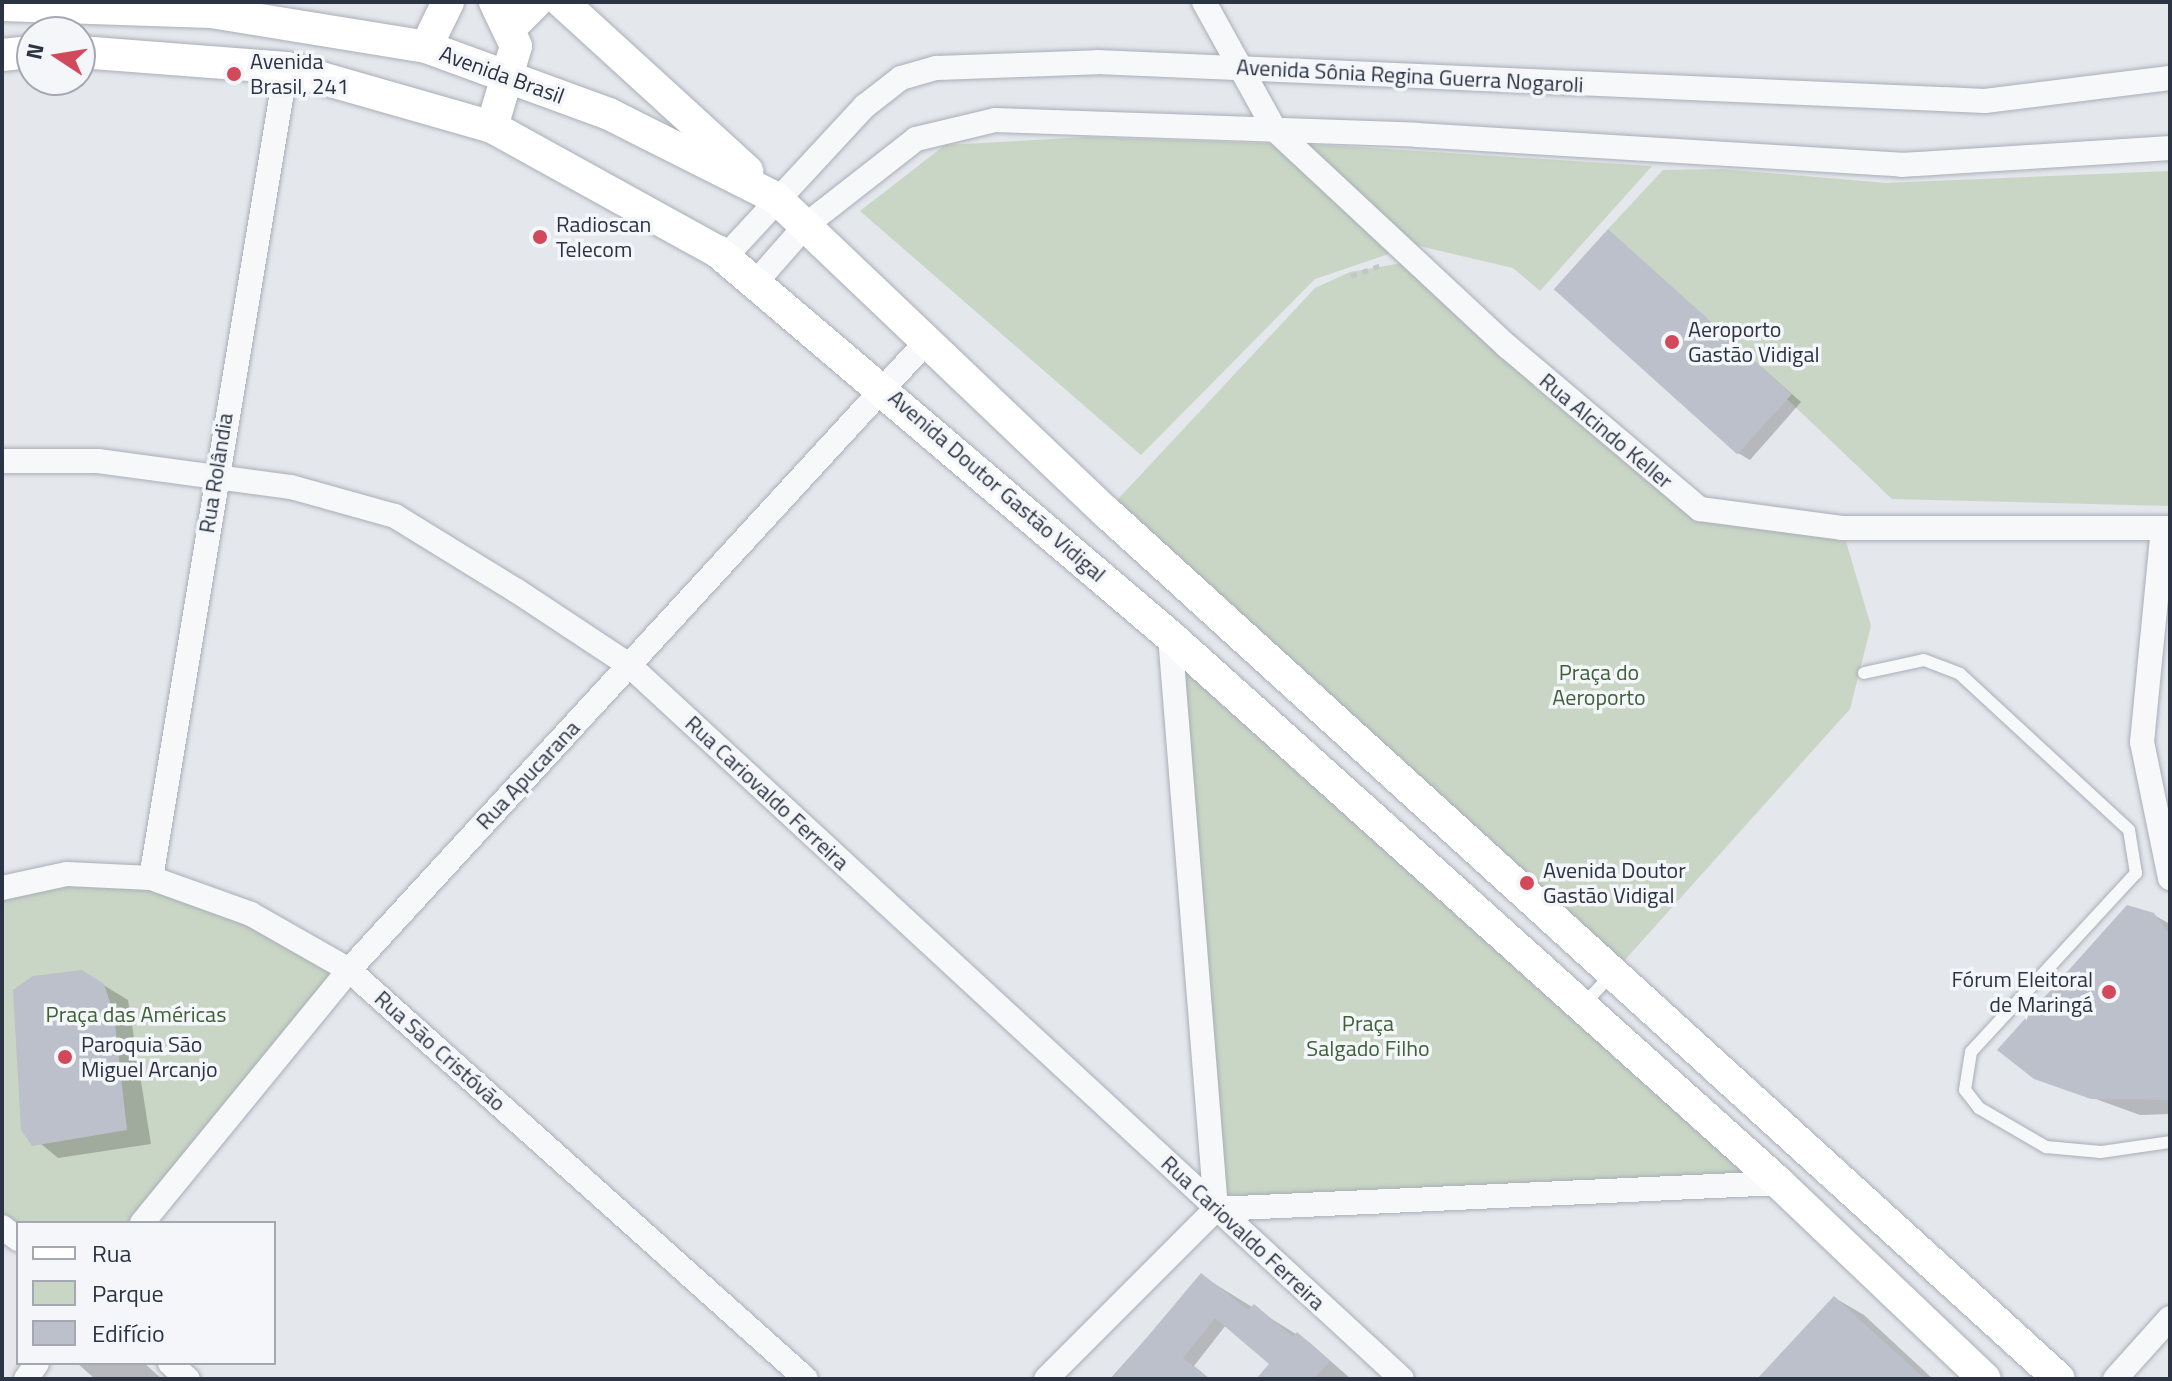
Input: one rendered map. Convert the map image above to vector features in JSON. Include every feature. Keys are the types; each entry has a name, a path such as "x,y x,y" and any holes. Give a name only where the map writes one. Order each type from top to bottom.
{"main road":[{"path":"426,47 448,2"},
{"path":"96,53 286,68 492,127 510,74 504,14 536,2"},
{"path":"562,2 776,198"},
{"name":"Avenida Brasil","path":"2,5 211,12 426,47 510,74 776,198 928,340"},
{"name":"Avenida Doutor Gastão Vidigal","path":"492,127 725,257 882,387 1170,636 1779,1183 1985,1379"},
{"path":"928,340 1106,512 1615,971 2059,1379"}],"street":[{"name":"Rua Alcindo Keller","path":"1204,2 1275,130 1508,347 1700,509 1842,528 2166,528"},
{"name":"Avenida Sônia Regina Guerra Nogaroli","path":"725,257 776,198 865,106 901,78 937,68 1240,67 1985,101 2170,78"},
{"name":"Rua Rolândia","path":"151,878 216,472 286,68"},
{"path":"756,282 806,225 916,139 956,124 1275,130 1901,165 2170,148"},
{"name":"Rua Apucarana","path":"144,1221 349,970 928,340"},
{"name":"Rua Cariovaldo Ferreira","path":"2,461 216,472 395,516 629,665 1402,1379"},
{"path":"2166,528 2142,742 2170,878"},
{"path":"1170,636 1216,1209"},
{"name":"Rua São Cristóvão","path":"2,888 67,874 151,878 251,914 349,970 806,1379"},
{"path":"1046,1379 1216,1209 1779,1183"},
{"path":"2115,1379 2170,1318"},
{"path":"172,1365 188,1379"}],"lane":[{"path":"1864,673 1924,660 1960,674 2129,830 2136,873 1971,1052 1965,1090 1979,1108 2046,1147 2101,1152 2170,1142"},
{"path":"1580,1007 1615,971"}],"green space":[{"path":"1087,137 1341,146 1652,166 1540,291 1513,268 1415,245 1315,279 1141,455 860,211 945,145"},
{"path":"1722,169 1886,183 2170,171 2170,506 1892,499 1608,229 1663,170"},
{"name":"Praça do Aeroporto","path":"1414,261 1700,509 1842,528 1871,626 1850,709 1615,971 1106,512 1315,288 1350,272"},
{"name":"Praça Salgado Filho","path":"1170,636 1779,1183 1216,1209"},
{"name":"Praça das Américas","path":"151,878 347,968 143,1221 16,1221 16,1238 2,1227 2,888"}],"building":[{"name":"Aeroporto Gastão Vidigal","path":"1608,229 1792,394 1737,454 1554,289"},
{"name":"Fórum Eleitoral de Maringá","path":"2127,905 2154,913 2170,935 2170,1100 2091,1099 2034,1079 1997,1050"},
{"name":"Paroquia São Miguel Arcanjo","path":"82,970 104,984 114,1015 127,1130 32,1146 21,1130 13,990 33,976"},
{"path":"1201,1273 1248,1310 1254,1304 1293,1337 1297,1332 1330,1361 1314,1379 1256,1379 1269,1364 1215,1318 1183,1358 1209,1379 1112,1379"},
{"path":"1834,1296 1925,1379 1757,1379"}],"place":[{"name":"Avenida Brasil, 241","path":"234,74"},
{"name":"Radioscan Telecom","path":"540,237"},
{"name":"Aeroporto Gastão Vidigal","path":"1672,342"},
{"name":"Avenida Doutor Gastão Vidigal","path":"1527,883"},
{"name":"Fórum Eleitoral de Maringá","path":"2109,992"},
{"name":"Paroquia São Miguel Arcanjo","path":"65,1057"}]}
